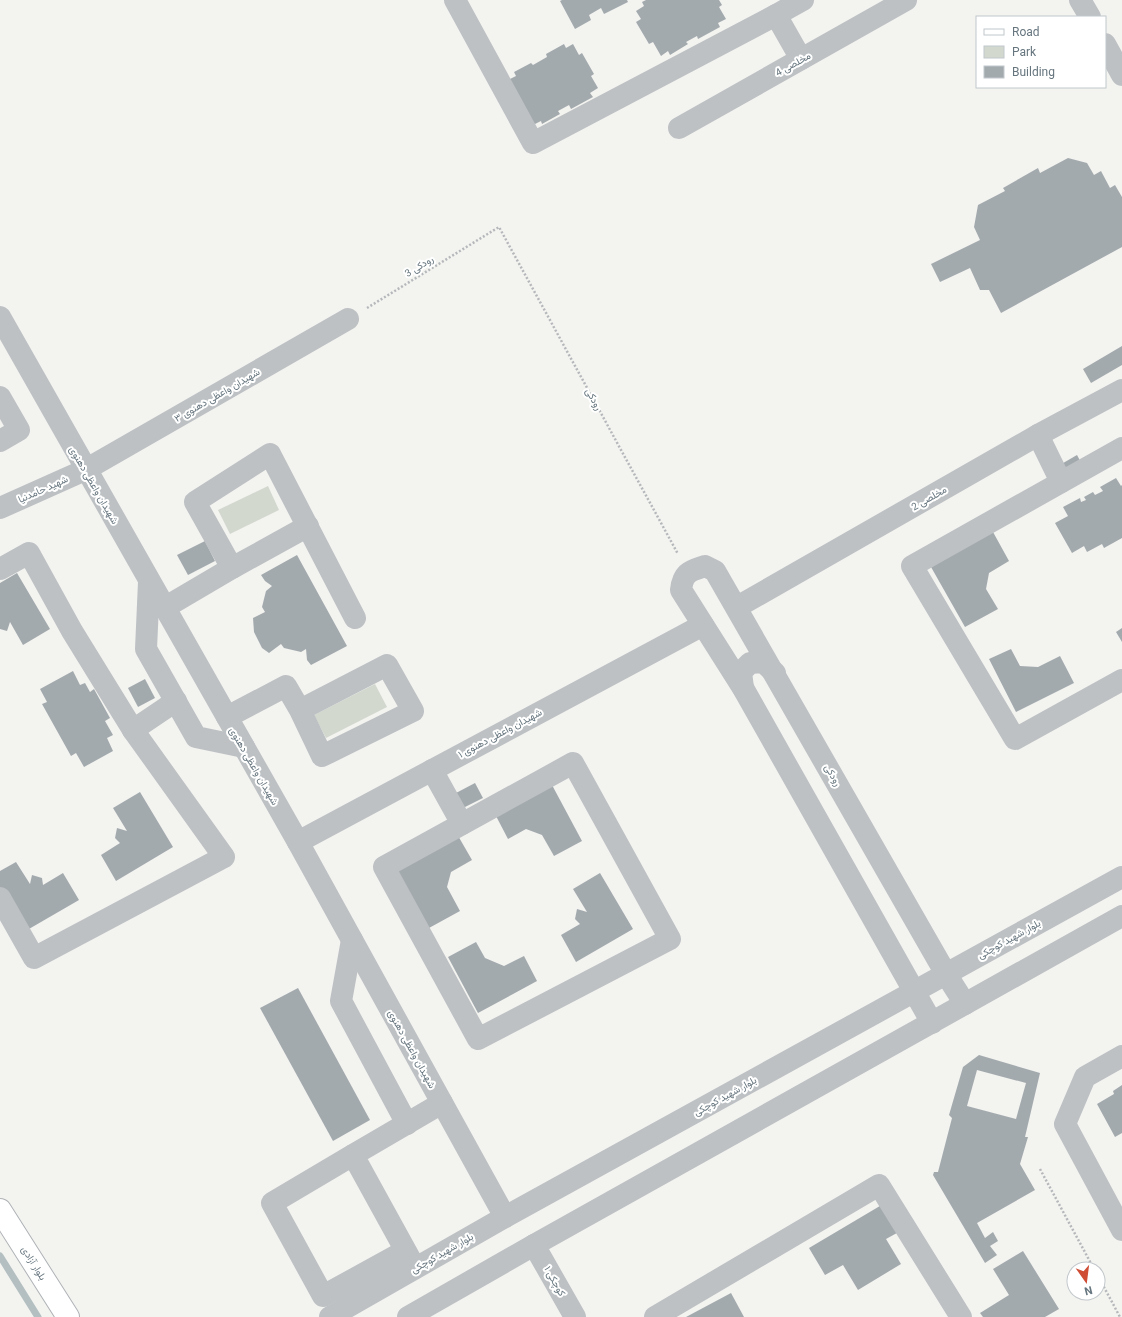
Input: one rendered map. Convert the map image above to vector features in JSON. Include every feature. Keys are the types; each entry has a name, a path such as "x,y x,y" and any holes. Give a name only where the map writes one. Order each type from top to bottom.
{"main road":[{"name":"بلوار آزادی","path":"0,1210 68,1317"}],"street":[{"path":"455,0 533,142 803,0"},
{"name":"مخلصی 4","path":"679,128 906,0"},
{"path":"1080,0 1089,16"},
{"path":"776,15 801,60"},
{"path":"1106,46 1122,75"},
{"name":"شهیدان واعظی دهنوی","path":"0,317 85,470 298,842 506,1217"},
{"name":"شهیدان واعظی دهنوی ۳","path":"85,470 348,319"},
{"name":"مخلصی 2","path":"737,607 1122,390"},
{"path":"0,397 19,430 0,441"},
{"path":"1038,436 1060,482"},
{"path":"1122,448 912,566 1015,739 1122,680"},
{"path":"232,568 195,502 270,454 356,618"},
{"name":"شهید حامدنیا","path":"0,508 85,470"},
{"path":"164,608 308,526"},
{"path":"0,569 29,553 72,631 132,730 224,858 34,958 0,898"},
{"name":"رودکی","path":"688,572 705,566 715,570 946,974 965,1004"},
{"path":"688,572 682,582 681,590 743,688 913,993 932,1023"},
{"path":"149,582 146,649 196,737 244,747"},
{"name":"شهیدان واعظی دهنوی ۱","path":"298,842 703,624"},
{"path":"743,688 741,672 750,663 762,662 775,673"},
{"path":"227,717 286,686 300,710 322,756 413,711 387,665 300,710"},
{"path":"132,730 176,701"},
{"path":"573,763 670,939 478,1039 384,867 462,824 573,763"},
{"path":"432,770 462,824"},
{"name":"بلوار شهید کوچکی","path":"330,1317 410,1260 506,1217 1122,877"},
{"path":"408,1317 1122,916"},
{"path":"352,940 341,1001 407,1124"},
{"path":"991,950 981,966 987,978 1010,979"},
{"path":"858,1023 882,1023 889,1036 879,1052"},
{"path":"1122,1056 1085,1076 1065,1124 1122,1230"},
{"path":"353,1155 410,1260 323,1296 272,1203 353,1155 407,1124 442,1103"},
{"path":"655,1317 879,1185 961,1317"},
{"name":"کوچکی ۱","path":"534,1245 575,1317"}],"path":[{"name":"رودکی 3","path":"348,319 499,227"},
{"name":"رودکی","path":"499,227 688,572"},
{"path":"1040,1169 1090,1261"},
{"path":"1106,1291 1120,1317"}],"green space":[{"path":"268,486 279,510 230,534 218,510"},
{"path":"375,684 387,707 326,738 314,715"}],"building":[{"path":"627,0 628,2 604,14 601,8 589,15 591,20 575,29 560,1"},
{"path":"646,0 719,0 722,5 719,7 726,19 718,23 720,27 698,39 697,36 686,42 688,44 670,55 668,51 661,56 653,42 649,44 636,22 641,19 636,11 644,6 642,2"},
{"path":"564,44 566,48 573,44 579,55 582,53 594,74 591,76 598,88 590,93 593,97 571,109 569,105 558,111 560,114 542,124 541,121 533,125 508,80 516,76 514,72 531,63 533,65 547,57 546,54"},
{"path":"1068,158 1087,163 1094,175 1101,171 1110,188 1115,185 1122,197 1122,247 1001,313 989,290 980,290 970,268 940,282 931,264 980,240 974,227 978,205 1005,191 1003,188 1038,168 1040,173"},
{"path":"1122,346 1122,365 1091,383 1083,369"},
{"path":"1077,455 1085,470 1058,466"},
{"path":"1116,478 1121,486 1122,485 1122,538 1104,548 1102,544 1087,552 1084,546 1072,553 1055,523 1068,516 1063,507 1080,498 1081,502 1086,500 1084,497 1093,492 1095,495 1103,491 1100,487"},
{"path":"993,532 1009,561 989,573 986,589 998,609 965,627 931,567"},
{"path":"205,541 215,561 188,575 177,555"},
{"path":"297,555 347,646 311,665 307,660 306,649 301,652 284,648 281,644 269,653 262,648 254,632 253,618 265,612 262,607 266,591 272,586 265,581 261,575"},
{"path":"17,573 50,629 23,645 10,622 7,631 0,629 0,583"},
{"path":"1122,628 1122,642 1116,632"},
{"path":"1011,649 1020,666 1038,667 1060,656 1074,683 1016,712 989,659"},
{"path":"73,671 80,685 85,683 90,692 94,689 110,718 105,721 113,735 107,738 113,751 84,767 76,753 71,756 42,704 47,702 40,689"},
{"path":"145,679 155,698 138,707 128,688"},
{"path":"475,783 483,798 463,808 456,793"},
{"path":"552,785 582,841 554,856 542,835 526,829 508,839 496,816"},
{"path":"140,792 173,847 116,881 101,855 120,843 115,838 117,828 127,831 113,808"},
{"path":"457,834 472,860 451,872 447,887 460,911 429,928 395,868"},
{"path":"16,862 30,884 32,875 42,878 43,885 63,873 79,900 22,933 0,895 0,871"},
{"path":"600,873 633,929 576,962 561,935 580,924 575,919 577,909 587,912 573,889"},
{"path":"476,942 485,958 504,966 524,956 537,981 478,1013 448,957"},
{"path":"298,988 370,1120 333,1141 260,1008"},
{"path":"979,1055 1040,1073 1025,1137 1028,1137 1020,1164 1035,1190 977,1223 985,1238 993,1232 998,1241 990,1246 997,1255 985,1263 933,1175 934,1172 938,1172 952,1118 949,1115 963,1067","holes":["977,1070 1026,1083 1016,1119 967,1106"]},
{"path":"1122,1085 1122,1133 1115,1137 1097,1104 1114,1094 1113,1091"},
{"path":"890,1200 906,1228 886,1239 901,1264 858,1290 843,1265 825,1275 809,1248"},
{"path":"1023,1251 1059,1309 1045,1317 983,1317 980,1313 1009,1295 993,1269"},
{"path":"731,1293 744,1317 686,1317"}],"waterway":[{"path":"0,1256 38,1317"}]}
